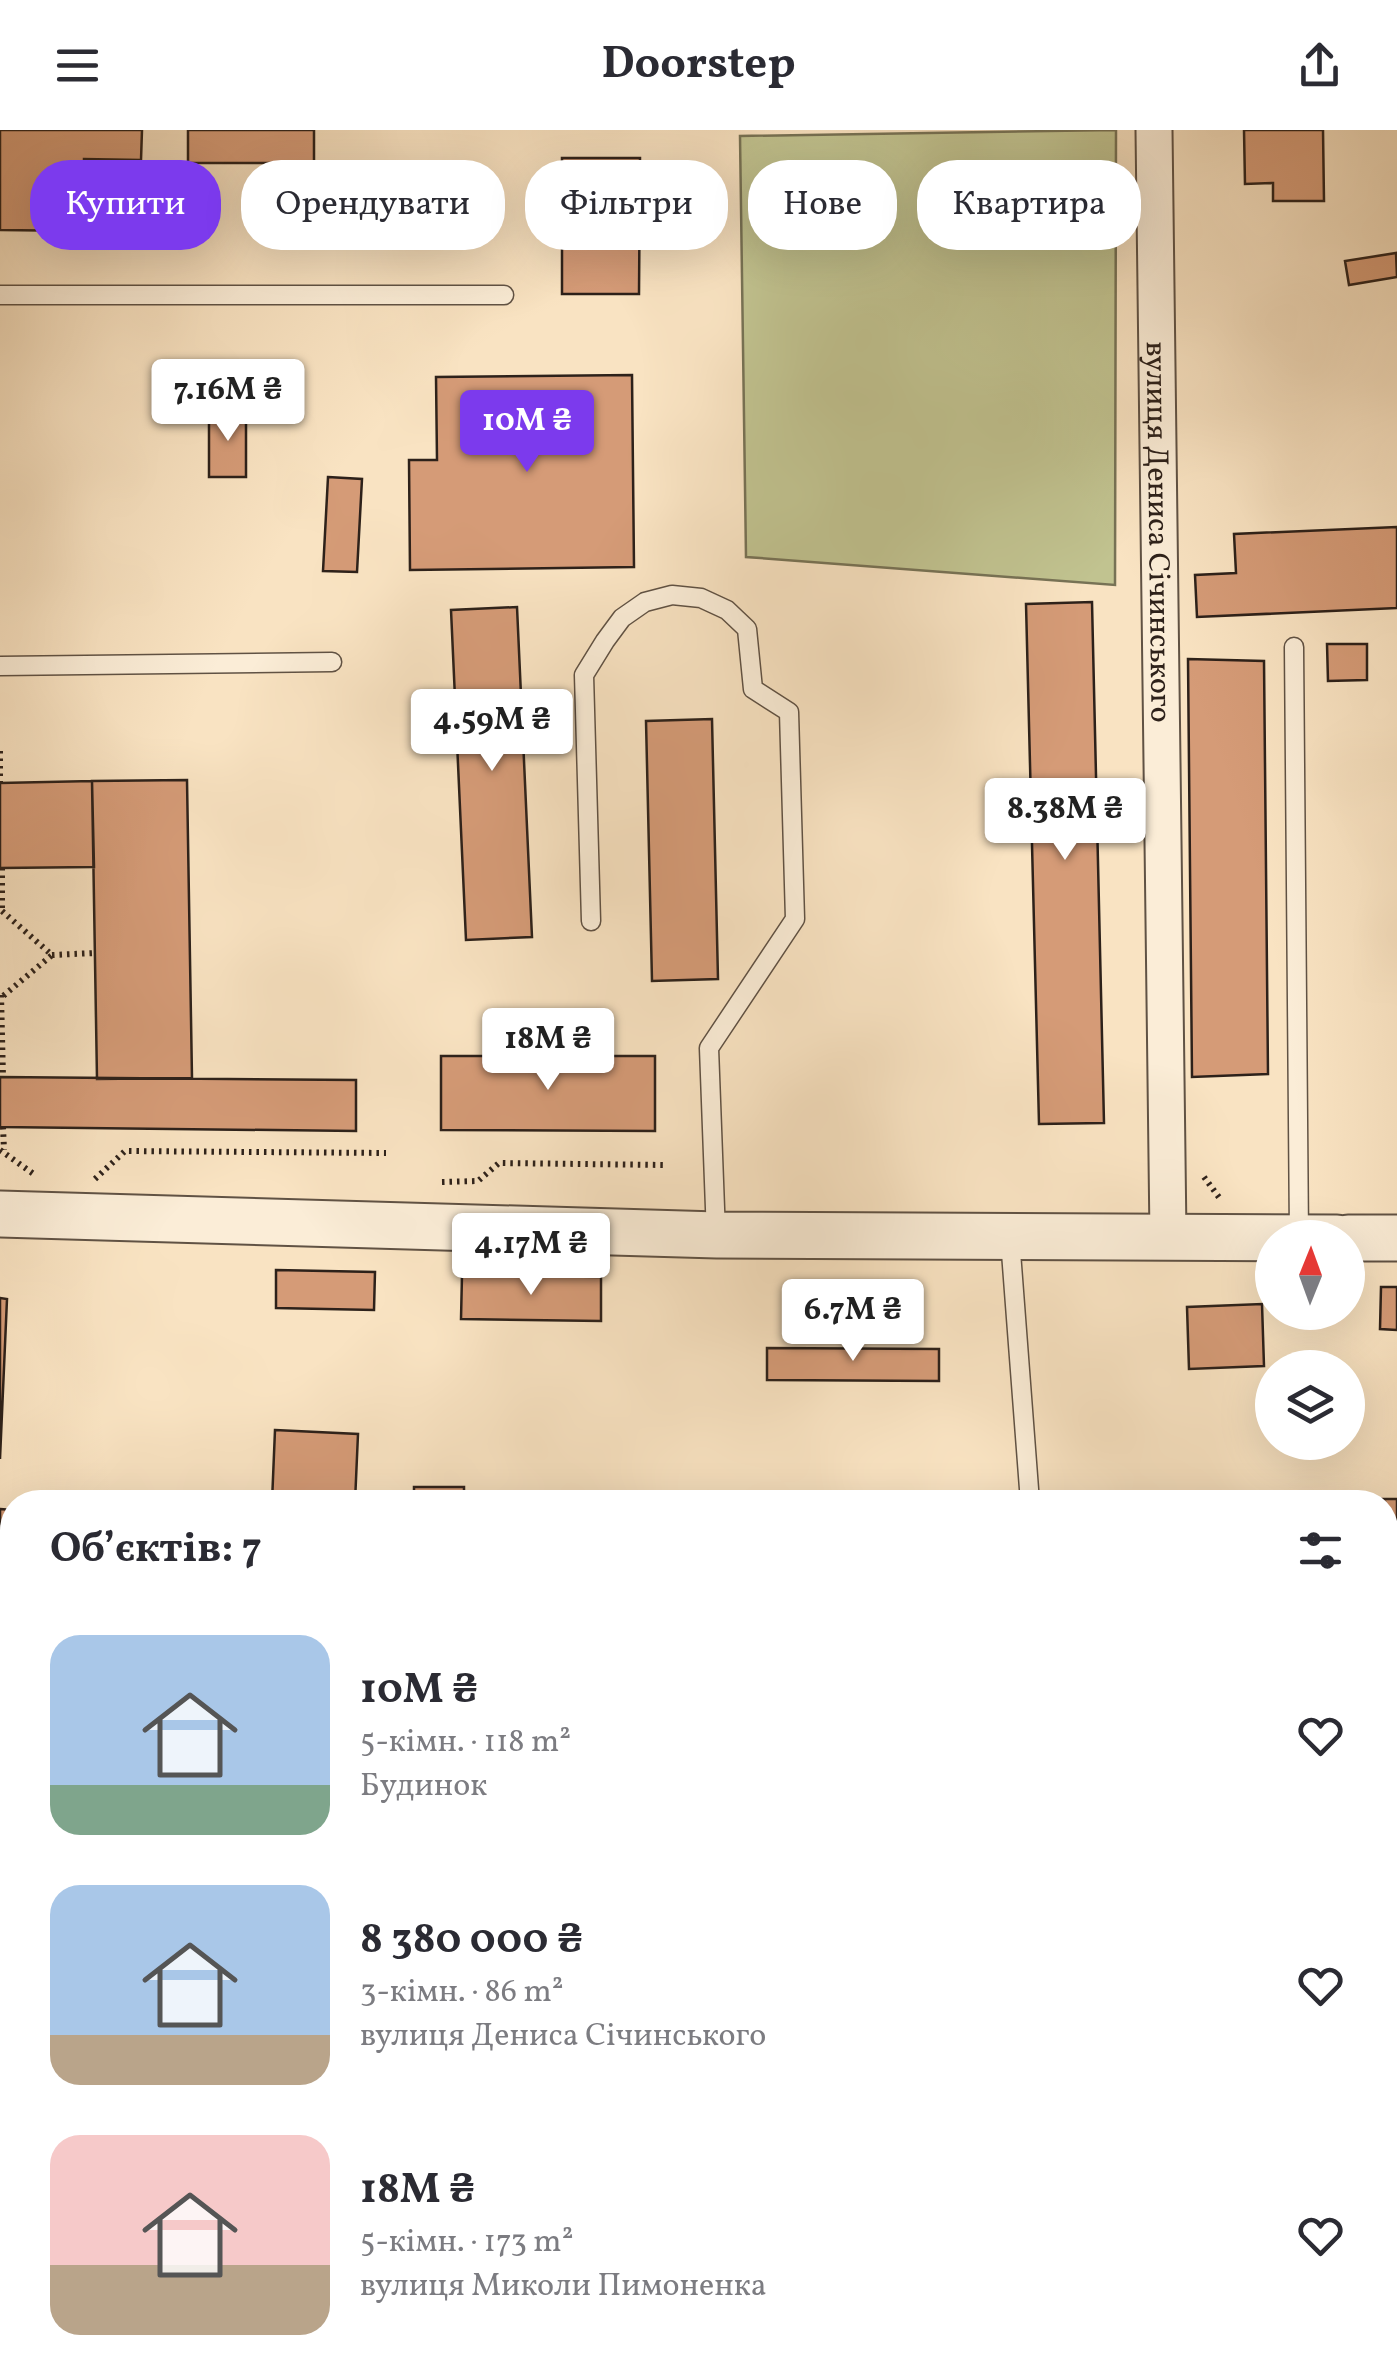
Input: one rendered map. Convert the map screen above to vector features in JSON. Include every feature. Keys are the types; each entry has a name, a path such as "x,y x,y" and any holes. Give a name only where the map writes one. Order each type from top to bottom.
{"street":[{"name":"вулиця Дениса Січинського","path":"1154,130 1168,1236"},
{"path":"0,1214 716,1236 1255,1237"},
{"path":"1365,1238 1397,1238"}],"lane":[{"path":"0,295 504,295"},
{"path":"591,920 584,675 622,618 645,602 672,595 701,598 727,610 746,629 753,690 789,712 795,919 709,1048 716,1236"},
{"path":"1294,647 1299,1220"},
{"path":"0,666 332,662"},
{"path":"1010,1238 1029,1490"}],"path":[{"path":"0,752 0,783"},
{"path":"2,868 1,912 52,955"},
{"path":"3,1078 1,995 52,955 95,954"},
{"path":"3,1127 2,1150 40,1179"},
{"path":"92,1180 125,1151 386,1153"},
{"path":"442,1182 478,1181 499,1163 664,1165"}],"green space":[{"path":"1116,130 1116,160 917,160 917,250 1116,250 1115,585 746,557 740,136"}],"building":[{"path":"0,130 142,130 141,160 30,160 30,230 0,230"},
{"path":"188,130 314,130 314,160 188,160"},
{"path":"1244,130 1323,130 1324,201 1273,201 1273,183 1245,184"},
{"path":"562,158 640,158 640,160"},
{"path":"562,250 639,250 639,294 562,294"},
{"path":"1396,253 1397,277 1349,285 1345,261"},
{"path":"632,375 634,567 410,570 409,460 437,460 436,377"},
{"path":"209,411 246,411 246,477 209,477"},
{"path":"328,477 362,479 357,572 323,571"},
{"path":"1397,527 1397,608 1197,617 1195,575 1236,573 1234,534"},
{"path":"1092,602 1104,1123 1039,1124 1026,604"},
{"path":"517,607 532,937 466,940 451,610"},
{"path":"1327,644 1367,644 1367,680 1328,681"},
{"path":"1188,659 1264,661 1268,1074 1192,1077"},
{"path":"712,719 718,979 652,981 646,721"},
{"path":"187,780 192,1078 97,1079 92,781"},
{"path":"92,781 94,867 0,868 0,783"},
{"path":"441,1056 655,1056 655,1131 441,1130"},
{"path":"0,1077 356,1080 356,1131 0,1127"},
{"path":"276,1270 375,1272 374,1310 276,1308"},
{"path":"462,1275 601,1277 601,1321 461,1319"},
{"path":"1381,1287 1397,1287 1397,1330 1380,1329"},
{"path":"0,1298 7,1299 0,1459"},
{"path":"1255,1304 1255,1330 1263,1330 1263,1350 1255,1350 1255,1366 1189,1369 1187,1307"},
{"path":"767,1348 939,1349 939,1381 767,1380"},
{"path":"275,1430 358,1434 356,1490 272,1490"},
{"path":"414,1487 464,1487 464,1490"}]}
